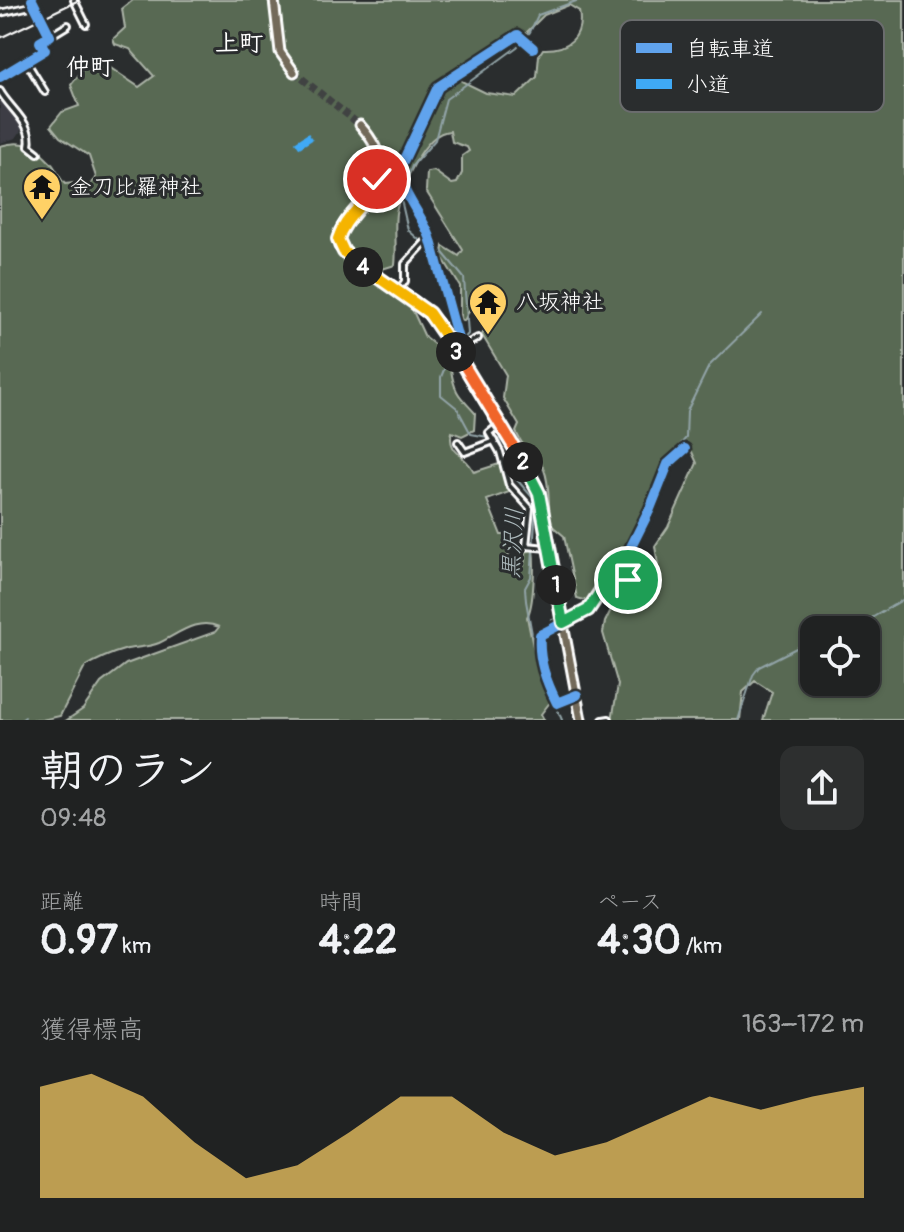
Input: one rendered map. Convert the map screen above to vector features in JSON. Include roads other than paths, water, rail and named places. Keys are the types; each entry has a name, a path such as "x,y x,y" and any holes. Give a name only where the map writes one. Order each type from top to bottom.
{"main road":[{"path":"274,0 280,52 294,72"},
{"path":"360,125 371,137 379,161 374,188 341,228 339,246 351,258 429,313 457,345 466,368 537,486 581,720"}],"street":[{"path":"74,0 86,24"},
{"path":"0,13 34,2 50,36"},
{"path":"0,77 45,50 40,42 68,25"},
{"path":"478,338 457,345 430,237 402,182 402,162 438,87 518,35 533,48"},
{"path":"26,61 45,92"},
{"path":"0,91 18,112 31,137 29,146 38,153"},
{"path":"399,290 405,281 405,264 430,237"},
{"path":"506,433 494,429 490,435 506,480 530,508 526,546 548,548"},
{"path":"458,442 465,452 494,441"},
{"path":"577,695 557,703 544,675 539,651 540,635 562,620 588,610 626,557 668,464 685,449"},
{"path":"612,574 632,579 643,564"}],"waterway":[{"name":"黒沢川","path":"460,343 468,334 464,278 440,249 426,246 408,230 400,195 412,166 435,140 446,99 517,47 530,32 538,15 579,0"},
{"path":"652,498 662,466 686,438 687,411 709,366 762,314"},
{"name":"黒沢川","path":"452,350 441,377 441,395 457,408 471,434 499,439 510,472 533,498 536,509 526,601 537,662 562,720"},
{"path":"589,605 622,558 650,504"},
{"path":"875,616 904,599"},
{"path":"534,636 552,620 560,618"},
{"path":"738,720 753,675 759,667 800,646"},
{"path":"21,720 25,717"}],"tunnel":[{"path":"294,72 360,125"}],"railway":[{"path":"0,38 79,0"}],"place":[{"name":"金刀比羅神社","path":"42,221"},
{"name":"八坂神社","path":"488,336"}],"district":[{"name":"上町","path":"239,43"},
{"name":"仲町","path":"90,67"}]}
